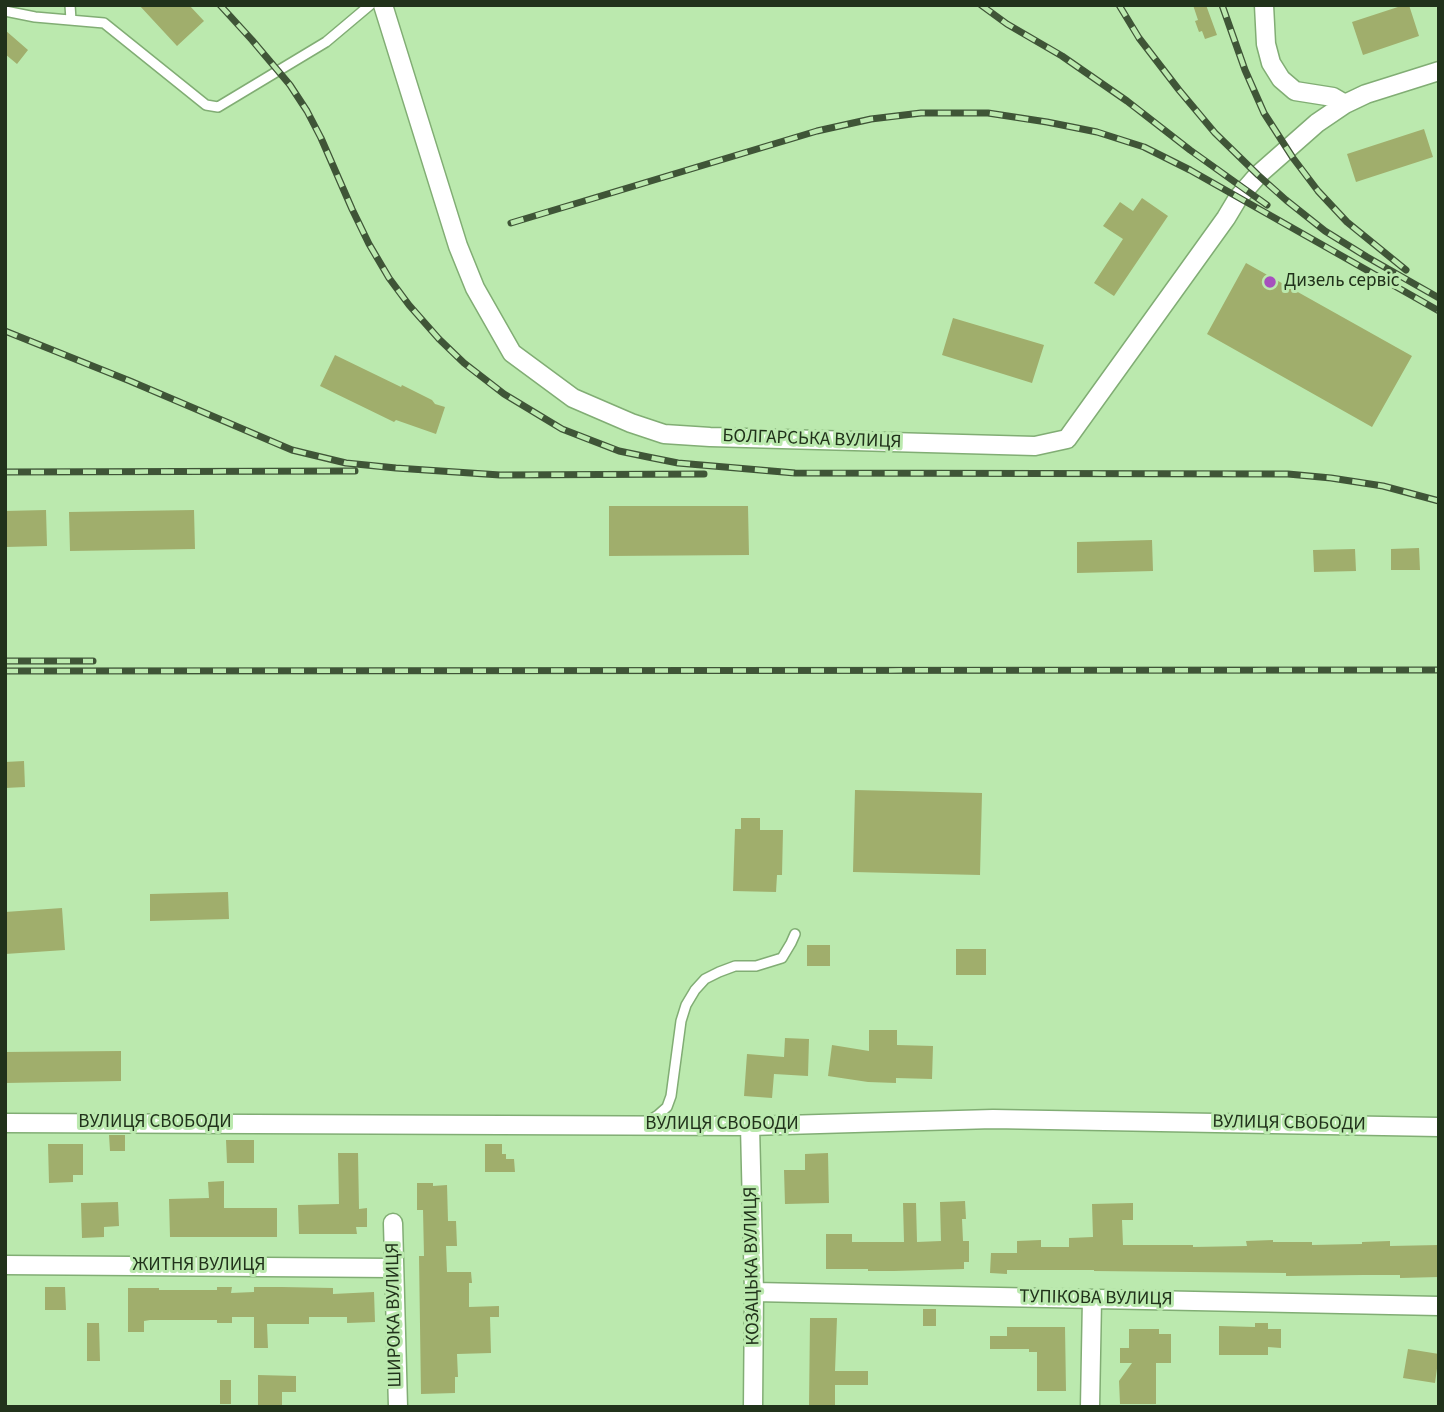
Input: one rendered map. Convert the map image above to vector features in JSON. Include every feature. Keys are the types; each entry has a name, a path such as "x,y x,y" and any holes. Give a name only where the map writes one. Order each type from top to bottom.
{"street":[{"name":"БОЛГАРСЬКА ВУЛИЦЯ","path":"383,5 458,246 475,288 512,353 573,398 631,423 664,434 710,438 1035,446 1067,439 1238,198 1258,175 1317,123 1345,104 1366,94 1439,71"},
{"path":"1264,5 1266,44 1271,63 1281,79 1295,91 1334,97 1345,104"},
{"name":"ВУЛИЦЯ СВОБОДИ","path":"5,1123 750,1126 993,1119 1439,1127"},
{"name":"КОЗАЦЬКА ВУЛИЦЯ","path":"750,1126 754,1292 753,1407"},
{"name":"ШИРОКА ВУЛИЦЯ","path":"393,1223 398,1407"},
{"name":"ЖИТНЯ ВУЛИЦЯ","path":"5,1265 393,1268"},
{"name":"ТУПІКОВА ВУЛИЦЯ","path":"754,1292 1439,1306"},
{"path":"1090,1407 1092,1299"}],"lane":[{"path":"70,5 71,20"},
{"path":"5,10 104,23 206,105 218,107 326,42 370,5"},
{"path":"640,1125 667,1107 671,1096 681,1021 695,990 705,979 719,972 736,966 756,966 782,958 795,934"}],"building":[{"path":"139,5 189,5 204,21 177,46"},
{"path":"1193,5 1206,5 1217,35 1205,39 1202,31 1199,32"},
{"path":"1409,5 1419,36 1363,55 1352,22"},
{"path":"5,30 28,50 17,64 5,54"},
{"path":"1424,129 1433,157 1356,182 1347,154"},
{"path":"1142,198 1168,216 1114,296 1094,283 1123,239 1103,226 1120,202 1133,211"},
{"path":"1246,263 1412,356 1372,427 1207,334"},
{"path":"953,318 1044,345 1032,383 942,355"},
{"path":"335,355 445,407 436,434 396,420 394,422 320,386"},
{"path":"609,506 748,506 749,555 609,556"},
{"path":"46,510 47,546 5,547 5,511"},
{"path":"194,510 195,549 70,551 69,512"},
{"path":"1152,540 1153,571 1077,573 1077,542"},
{"path":"1419,548 1420,570 1391,570 1391,549"},
{"path":"1355,549 1356,571 1314,572 1313,550"},
{"path":"24,761 25,787 5,788 5,762"},
{"path":"855,790 982,793 980,875 853,872"},
{"path":"741,818 760,818 760,830 783,830 782,875 777,875 776,892 733,891 735,829 741,829"},
{"path":"228,892 229,919 150,921 150,894"},
{"path":"62,908 65,950 5,954 5,912"},
{"path":"807,945 830,945 830,966 807,966"},
{"path":"956,949 986,949 986,975 956,975"},
{"path":"869,1030 897,1030 897,1045 933,1046 932,1079 896,1078 896,1083 828,1076 832,1045 869,1051"},
{"path":"785,1038 809,1039 808,1076 774,1074 772,1098 744,1096 747,1054 784,1057"},
{"path":"121,1051 121,1081 5,1083 5,1052"},
{"path":"109,1135 125,1135 125,1151 110,1151"},
{"path":"226,1140 254,1140 254,1163 227,1163"},
{"path":"48,1144 83,1144 83,1175 73,1175 73,1182 49,1183"},
{"path":"485,1144 502,1144 502,1154 506,1154 506,1159 514,1159 515,1172 485,1172"},
{"path":"338,1153 358,1153 359,1209 367,1208 367,1227 356,1227 357,1234 299,1234 298,1205 339,1204"},
{"path":"828,1153 829,1203 785,1204 784,1170 805,1170 805,1154"},
{"path":"224,1181 224,1208 277,1208 277,1237 170,1237 169,1199 209,1198 208,1182"},
{"path":"417,1183 447,1185 448,1221 456,1221 457,1246 446,1246 447,1272 471,1272 469,1307 499,1306 499,1317 490,1317 491,1353 457,1354 458,1377 455,1377 455,1393 421,1394 419,1256 424,1256 423,1210 417,1210"},
{"path":"965,1201 963,1241 969,1241 969,1262 964,1262 964,1269 826,1269 826,1234 852,1234 852,1242 904,1242 903,1203 916,1203 917,1242 941,1241 940,1202"},
{"path":"118,1202 119,1226 104,1227 104,1237 82,1238 81,1203"},
{"path":"1133,1203 1133,1220 1122,1220 1123,1245 1247,1246 1246,1241 1273,1240 1312,1242 1312,1245 1390,1241 1390,1246 1439,1245 1439,1277 1286,1276 1286,1273 1094,1270 1007,1270 1007,1274 990,1273 991,1253 1017,1253 1017,1241 1041,1240 1041,1247 1069,1247 1069,1238 1093,1237 1092,1204"},
{"path":"45,1287 65,1287 66,1310 45,1310"},
{"path":"217,1287 232,1287 231,1293 254,1292 254,1287 333,1288 333,1294 374,1292 375,1322 347,1323 347,1317 309,1317 309,1324 267,1324 268,1348 254,1348 254,1317 232,1317 232,1323 217,1323 217,1320 150,1320 144,1321 144,1332 128,1332 128,1288 217,1290"},
{"path":"923,1309 936,1309 936,1326 923,1326"},
{"path":"810,1318 837,1318 835,1371 868,1371 868,1385 835,1385 835,1407 809,1407"},
{"path":"87,1323 99,1323 100,1361 87,1361"},
{"path":"1255,1323 1268,1323 1268,1329 1281,1329 1281,1348 1268,1347 1268,1355 1219,1355 1219,1326 1255,1327"},
{"path":"1007,1327 1065,1327 1066,1391 1037,1391 1037,1352 1029,1352 1029,1349 990,1349 990,1336 1007,1336"},
{"path":"1129,1329 1159,1329 1159,1334 1171,1334 1171,1363 1156,1363 1156,1404 1120,1404 1119,1381 1132,1363 1120,1363 1120,1348 1129,1348"},
{"path":"1408,1349 1439,1354 1435,1383 1403,1378"},
{"path":"258,1375 296,1376 296,1392 282,1392 282,1407 258,1407"},
{"path":"220,1380 231,1380 231,1404 220,1404"}],"railway":[{"path":"220,5 290,85 307,111 369,244 409,305 464,363 504,394 562,429 619,451 678,463 795,473 1288,474 1383,486 1439,501"},
{"path":"981,5 1127,101 1267,205"},
{"path":"1119,5 1139,38 1179,90 1215,133 1258,175 1325,231 1439,298"},
{"path":"1222,5 1245,70 1264,113 1293,158 1318,191 1347,222 1406,270"},
{"path":"511,223 817,131 871,119 921,113 988,113 1097,132 1144,147 1190,170 1439,311"},
{"path":"5,331 292,450 346,463 500,475 704,474"},
{"path":"5,472 355,471"},
{"path":"5,661 93,661"},
{"path":"5,671 1439,670"}],"place":[{"name":"Дизель сервіс","path":"1270,282"}]}
